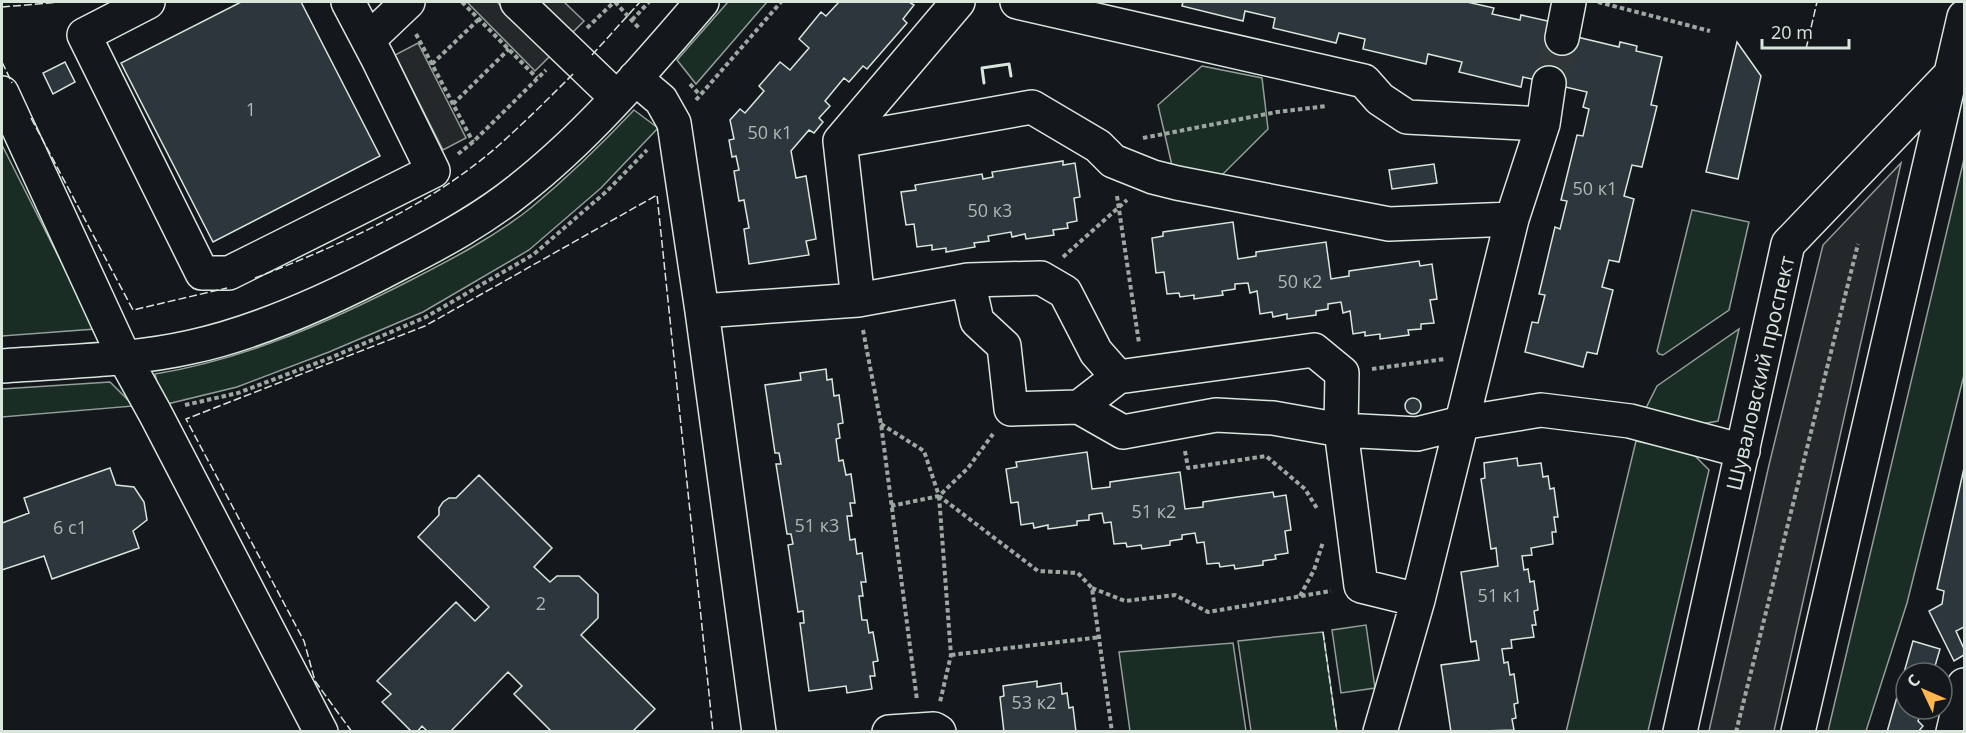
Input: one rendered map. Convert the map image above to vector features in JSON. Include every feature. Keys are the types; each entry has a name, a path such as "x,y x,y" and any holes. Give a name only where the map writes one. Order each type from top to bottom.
{"main road":[{"path":"148,2 84,35 202,273 229,273 433,171 348,2"},
{"path":"517,2 566,49 626,88 661,100 674,123 759,732"},
{"path":"2,366 124,357 191,347 259,327 344,293 448,238 519,190 581,136 702,2"},
{"path":"858,300 840,141 958,2"},
{"path":"1017,2 1364,81 1380,99 1407,117 1542,124"},
{"path":"1562,38 1569,2"},
{"path":"368,40 410,14"},
{"name":"Шуваловский проспект","path":"1798,732 1965,17"},
{"name":"Шуваловский проспект","path":"1680,732 1788,244 1951,74"},
{"path":"1380,732 1418,600 1512,219 1542,124 1549,83"},
{"path":"2,93 124,357 155,412 321,732"},
{"path":"840,141 1032,107 1105,153 1153,177 1389,224 1512,219"},
{"path":"702,311 858,300 968,280 1041,278 1065,292 1096,352 1131,375"},
{"path":"968,280 977,321 1004,346 1011,409 1079,407 1131,375 1314,350 1342,373 1341,430 1361,586 1418,600"},
{"path":"1079,407 1123,432 1216,414 1273,418 1341,430 1417,434 1461,423 1541,410 1629,421 1743,451"},
{"path":"1953,732 1965,685"}],"path":[{"path":"462,2 537,78"},
{"path":"615,2 647,36"},
{"path":"632,20 649,2"},
{"path":"1598,2 1710,31"},
{"path":"410,14 432,64 473,142"},
{"path":"432,64 479,19"},
{"path":"453,104 508,49"},
{"path":"433,171 473,142 566,49"},
{"path":"1131,375 1119,207 1105,153 1277,112 1334,105"},
{"path":"1041,278 1153,177"},
{"path":"1736,732 1858,244"},
{"path":"858,300 881,424 921,731"},
{"path":"1342,373 1478,354"},
{"path":"891,506 939,496 968,468 1011,409"},
{"path":"1180,421 1188,468 1266,456 1305,489 1321,513"},
{"path":"881,424 924,451 939,496 951,656 921,731"},
{"path":"939,496 1038,571 1078,573 1092,588 1125,601 1175,595 1209,612 1361,586"},
{"path":"1300,596 1314,570 1324,536"},
{"path":"1092,588 1101,637 1112,732"},
{"path":"951,656 1101,637"}],"green space":[{"path":"728,2 767,2 696,84 677,60"},
{"path":"1202,66 1262,78 1268,129 1217,180 1173,170 1158,105"},
{"path":"634,110 658,128 601,188 529,250 423,312 329,352 237,387 163,405 155,374 222,359 318,324 411,280 489,237 518,218 545,196"},
{"path":"2,145 95,329 2,336"},
{"path":"1964,159 1964,375 1907,603 1866,731 1828,731"},
{"path":"1692,210 1749,222 1729,310 1663,355 1657,351"},
{"path":"1739,329 1718,421 1696,425 1642,416 1657,386"},
{"path":"110,382 134,406 2,417 2,389"},
{"path":"1636,441 1692,453 1709,470 1648,731 1566,732"},
{"path":"1366,625 1375,688 1341,693 1332,630"},
{"path":"1323,632 1337,731 1251,731 1238,641"},
{"path":"1233,643 1246,731 1130,731 1119,652"}],"shaded area":[{"path":"467,2 497,2 550,56 535,71"},
{"path":"534,2 564,2 584,21 569,36"},
{"path":"418,43 466,138 443,150 395,55"},
{"path":"1901,163 1774,731 1709,731 1769,465 1823,245"}],"building":[{"path":"241,2 301,2 380,156 213,242 121,63"},
{"path":"839,2 909,2 914,5 903,19 907,23 867,69 863,66 849,82 844,78 825,101 830,106 819,118 823,122 814,133 809,130 791,151 796,178 806,176 816,239 806,241 809,255 749,264 744,229 749,228 744,200 739,201 734,171 739,170 736,156 732,157 729,140 734,139 730,120 740,109 745,113 764,91 759,86 780,62 790,70 809,48 799,39 821,12 826,16"},
{"path":"1183,2 1467,2 1494,8 1492,14 1520,20 1521,15 1552,22 1573,36 1619,47 1620,42 1637,46 1636,51 1662,57 1651,105 1657,106 1642,167 1632,165 1624,196 1634,199 1619,262 1609,260 1602,287 1613,290 1597,354 1587,352 1583,367 1525,352 1532,322 1538,323 1545,295 1539,294 1555,227 1560,229 1567,201 1561,200 1577,135 1583,136 1589,109 1583,107 1587,92 1523,77 1521,87 1459,72 1462,62 1428,54 1426,64 1363,49 1365,39 1339,33 1336,43 1273,28 1275,18 1245,11 1243,21 1182,6"},
{"path":"1737,42 1761,76 1738,179 1706,172"},
{"path":"65,62 75,82 53,94 43,73"},
{"path":"1063,161 1063,165 1075,163 1080,197 1074,198 1077,221 1067,223 1068,228 1053,230 1054,235 1026,239 1025,234 1012,237 1011,232 988,236 989,241 974,243 975,247 946,252 946,248 932,250 932,245 917,247 914,224 906,225 901,192 916,190 915,185 982,174 983,179 993,177 992,172"},
{"path":"1434,164 1437,183 1392,189 1389,170"},
{"path":"1233,222 1238,259 1256,256 1256,252 1326,242 1331,279 1349,276 1349,271 1419,261 1420,266 1432,264 1437,299 1430,300 1434,323 1421,324 1421,329 1408,330 1409,335 1380,339 1380,334 1365,336 1365,332 1353,334 1350,311 1343,313 1341,302 1328,304 1328,309 1316,311 1316,315 1287,319 1287,314 1273,317 1272,312 1260,314 1257,291 1250,293 1248,283 1235,284 1235,289 1222,291 1223,295 1194,299 1194,295 1180,297 1179,293 1167,294 1164,272 1156,273 1152,238 1163,236 1163,232"},
{"path":"826,369 827,380 832,379 834,396 839,395 843,423 838,424 840,438 836,439 839,461 843,460 846,475 851,474 855,503 850,503 852,516 847,516 850,540 855,539 857,554 862,553 866,582 861,582 863,596 859,596 862,620 867,620 869,633 873,632 878,661 873,662 875,676 870,676 872,689 847,693 846,686 809,691 800,623 804,623 803,611 798,612 788,545 793,544 791,534 787,534 776,464 781,464 779,453 775,453 765,385 801,380 800,373"},
{"path":"1413,398 1421,406 1413,414 1405,406"},
{"path":"1087,452 1092,489 1110,487 1110,482 1180,472 1185,509 1203,507 1203,502 1273,492 1274,497 1286,495 1291,530 1285,531 1288,553 1275,555 1276,559 1263,561 1263,565 1235,569 1234,565 1220,567 1219,563 1207,564 1204,542 1197,543 1195,533 1182,535 1182,539 1170,541 1170,545 1142,549 1141,545 1127,547 1126,543 1114,544 1111,522 1104,523 1102,513 1089,515 1089,520 1077,521 1077,525 1048,529 1048,525 1034,528 1033,523 1021,525 1018,502 1011,503 1006,469 1017,467 1016,462"},
{"path":"1517,458 1518,466 1541,463 1543,477 1548,476 1550,489 1554,488 1558,517 1554,517 1556,532 1552,532 1553,544 1531,548 1532,555 1522,556 1524,570 1528,569 1530,582 1534,581 1538,610 1534,611 1536,625 1532,625 1534,637 1511,640 1512,648 1502,649 1504,663 1508,662 1510,675 1514,674 1518,703 1514,704 1516,718 1512,719 1514,730 1451,732 1441,665 1479,660 1476,641 1471,642 1461,572 1498,566 1496,548 1491,549 1481,479 1485,478 1484,463"},
{"path":"110,468 116,485 134,487 144,502 147,520 133,531 139,548 52,579 44,556 2,570 2,523 29,513 24,498"},
{"path":"1964,468 1964,627 1956,631 1964,649 1964,655 1954,661 1929,611 1942,604 1944,591 1937,589"},
{"path":"479,475 552,548 534,567 550,582 557,576 579,576 598,594 598,618 581,635 655,709 632,732 552,732 514,694 522,686 508,672 450,732 428,732 422,726 417,732 412,732 382,702 391,694 377,681 456,602 475,621 489,607 418,537 439,515 439,508 443,502 449,498 456,498"},
{"path":"1913,641 1940,649 1936,661 1907,661"},
{"path":"1037,681 1037,687 1061,683 1062,694 1067,693 1069,708 1073,707 1076,732 1004,732 1000,697 1004,696 1003,686"},
{"path":"1894,708 1894,721 1918,721 1923,726 1918,732 1887,732"}],"tunnel":[{"path":"1549,83 1562,38"}],"fence":[{"path":"2,7 61,2"},
{"path":"592,55 640,2"},
{"path":"1806,49 1817,2"},
{"path":"2,62 12,83"},
{"path":"255,278 351,238 444,187 499,145 575,72"},
{"path":"31,118 133,310 227,288"},
{"path":"352,732 315,681 304,641 186,419 425,326 657,195 713,732"},
{"path":"1323,632 1337,732"}],"wall":[{"path":"984,83 982,68 1009,64 1011,76"}]}
